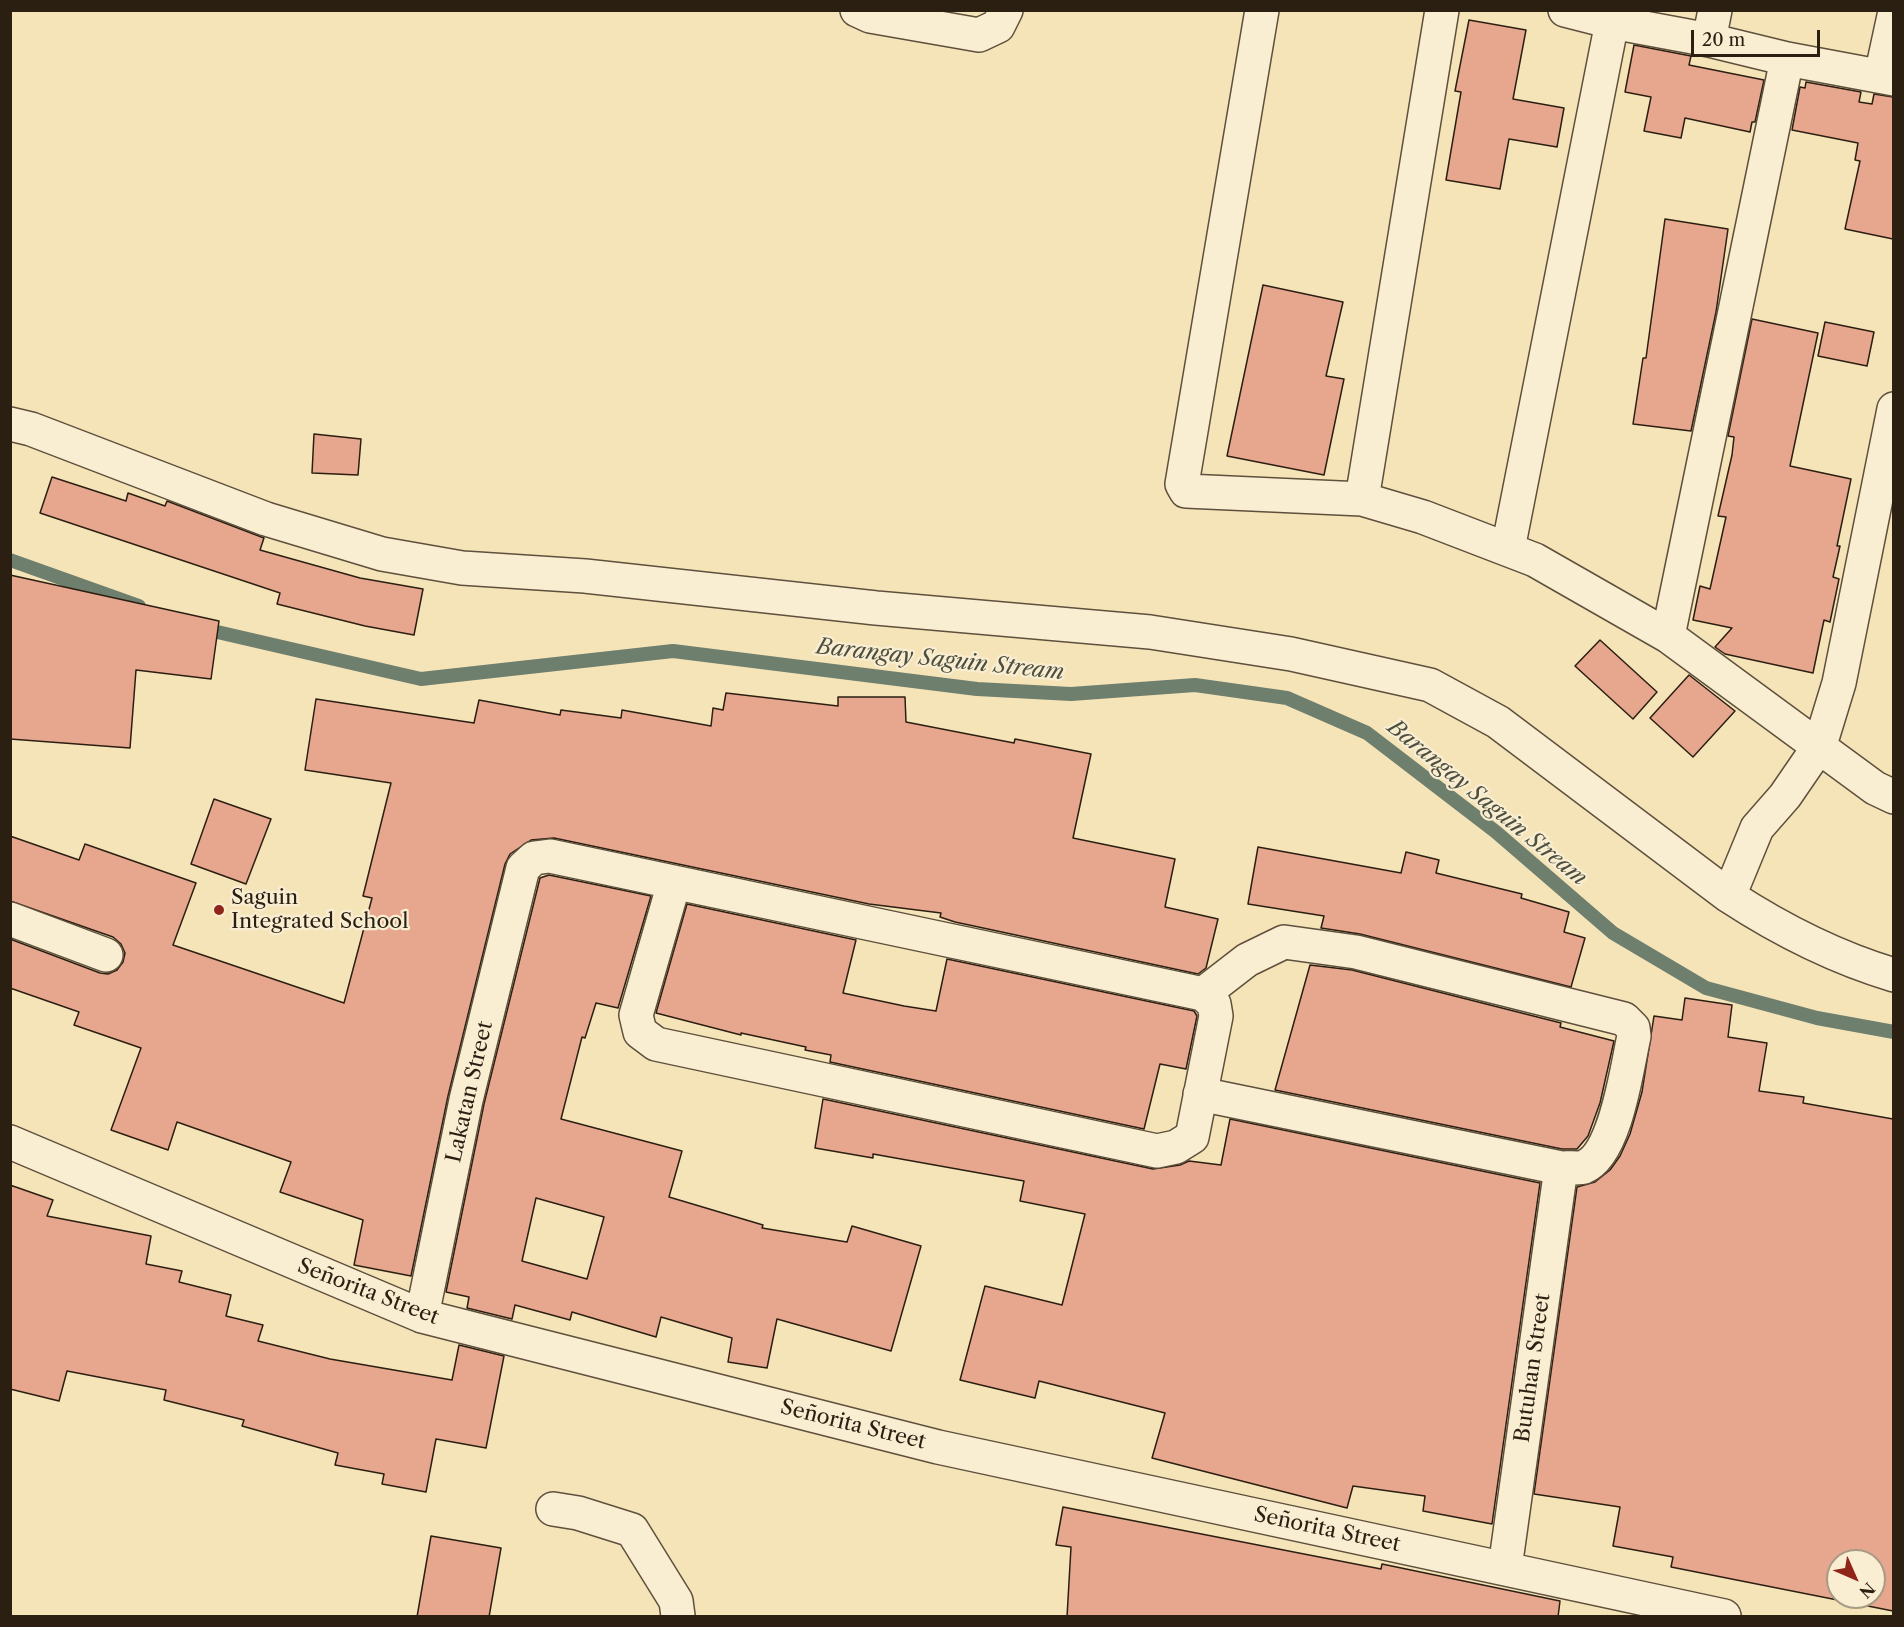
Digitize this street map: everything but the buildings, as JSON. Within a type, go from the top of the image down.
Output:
[{"type":"street","points":[[857,10],[870,16],[979,35],[998,26],[1006,10]]},
{"type":"street","points":[[1262,10],[1182,484],[1185,491],[1191,493],[1321,495],[1362,499],[1423,517],[1535,560],[1668,636],[1875,788],[1893,796]]},
{"type":"street","points":[[1362,499],[1442,10]]},
{"type":"street","points":[[1565,10],[1612,22],[1712,25],[1787,58],[1887,77],[1893,16]]},
{"type":"street","points":[[1508,549],[1612,22]]},
{"type":"street","points":[[1668,636],[1787,58]]},
{"type":"street","points":[[10,424],[31,429],[266,519],[394,556],[462,568],[585,576],[876,608],[1150,632],[1291,654],[1430,685],[1498,723],[1729,896],[1813,946],[1850,962],[1893,975]]},
{"type":"street","points":[[1729,896],[1757,828],[1785,796],[1820,746],[1839,683],[1892,424]]},
{"type":"street","name":"Lakatan Street","points":[[422,1316],[466,1100],[523,868],[534,858],[550,856],[674,883]]},
{"type":"street","points":[[674,883],[1203,994],[1214,1004],[1216,1016],[1192,1137],[1176,1147],[1157,1151],[656,1044],[640,1032],[636,1015],[674,883]]},
{"type":"street","points":[[10,919],[106,955]]},
{"type":"street","points":[[1200,1094],[1561,1168],[1584,1167],[1601,1154],[1612,1130],[1634,1036],[1633,1028],[1624,1019],[1356,952],[1284,942],[1247,960],[1203,994]]},
{"type":"street","name":"Señorita Street","points":[[10,1142],[422,1316],[938,1447],[1724,1617]]},
{"type":"street","name":"Butuhan Street","points":[[1505,1568],[1561,1168]]},
{"type":"street","points":[[554,1509],[578,1513],[632,1530],[676,1600],[678,1617]]},
{"type":"waterway","name":"Barangay Saguin Stream","points":[[10,560],[139,606]]},
{"type":"waterway","name":"Barangay Saguin Stream","points":[[200,628],[421,679],[673,651],[977,689],[1071,694],[1195,685],[1287,698],[1367,733],[1496,832],[1613,933],[1706,988],[1817,1018],[1894,1032]]},
{"type":"place","name":"Saguin Integrated School","points":[[219,910]]}]
